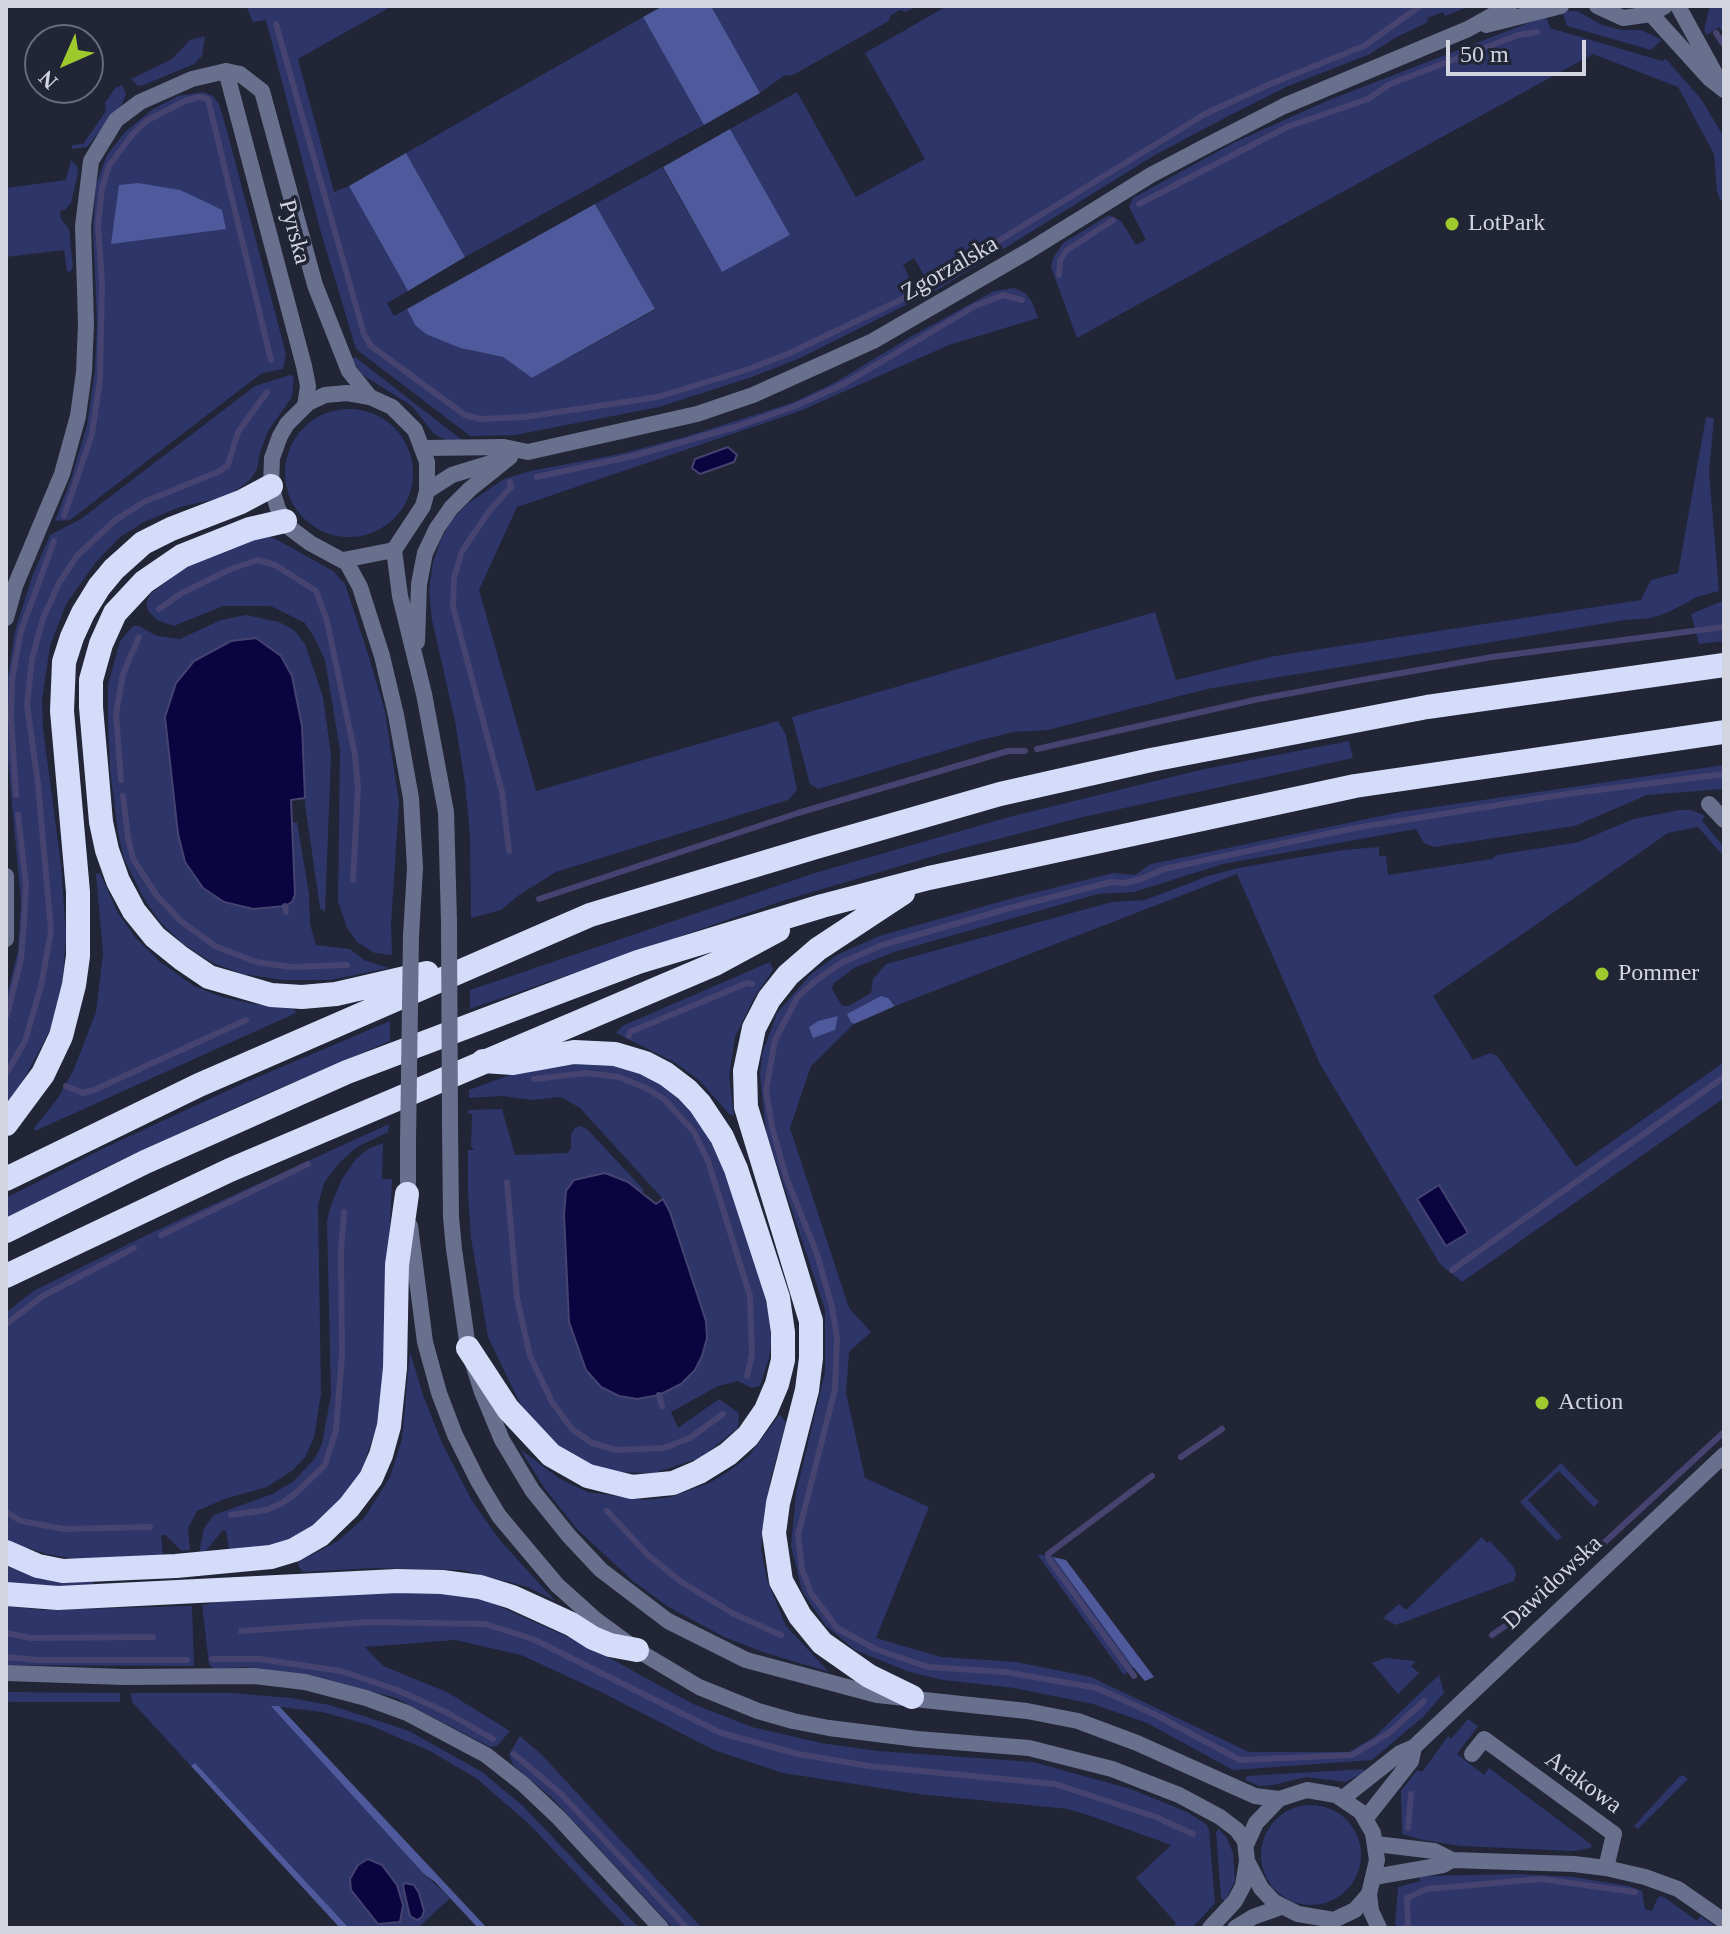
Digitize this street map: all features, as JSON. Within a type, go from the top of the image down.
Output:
[{"type":"highway","points":[[6,1124],[43,1074],[61,1036],[74,985],[78,956],[78,892],[62,711],[64,662],[77,625],[99,587],[143,543],[241,502],[271,486]]},
{"type":"highway","points":[[285,521],[234,535],[182,556],[144,582],[115,613],[101,644],[91,680],[91,707],[101,822],[118,881],[134,911],[155,937],[181,958],[209,977],[271,995],[302,997],[336,994],[488,959]]},
{"type":"highway","points":[[6,1179],[199,1085],[590,915],[1000,794],[1151,760],[1427,707],[1724,665]]},
{"type":"highway","points":[[6,1231],[145,1162],[347,1072],[638,962],[822,906],[929,878],[1355,786],[1724,732]]},
{"type":"highway","points":[[912,1697],[869,1676],[822,1643],[800,1616],[781,1581],[774,1533],[778,1503],[807,1390],[811,1321],[746,1107],[745,1071],[754,1028],[769,999],[788,975],[818,949],[874,910],[929,878]]},
{"type":"highway","points":[[6,1276],[230,1170],[715,964],[822,906]]},
{"type":"highway","points":[[468,1348],[508,1409],[551,1455],[567,1467],[602,1482],[632,1487],[673,1483],[728,1454],[748,1436],[766,1410],[783,1360],[778,1298],[736,1169],[722,1137],[687,1090],[655,1068],[615,1054],[574,1052],[513,1063],[483,1061]]},
{"type":"highway","points":[[6,1552],[38,1566],[63,1571],[212,1565],[271,1557],[294,1550],[320,1535],[349,1507],[371,1478],[385,1441],[395,1368],[397,1265],[407,1194]]},
{"type":"highway","points":[[6,1293],[39,1259]]},
{"type":"highway","points":[[6,1594],[58,1598],[397,1581],[442,1582],[480,1587],[512,1597],[602,1641],[637,1650]]},
{"type":"street","name":"Zgorzalska","points":[[424,448],[504,447],[528,452],[697,414],[753,395],[838,358],[935,307],[1118,194],[1210,144],[1346,78],[1468,29],[1509,6]]},
{"type":"street","name":"Zgorzalska","points":[[1468,29],[1561,6]]},
{"type":"street","points":[[1597,6],[1623,18],[1658,10],[1710,79],[1724,89]]},
{"type":"street","points":[[1678,6],[1724,89]]},
{"type":"street","points":[[6,618],[15,586],[62,474],[78,416],[86,323],[83,226],[91,161],[116,120],[132,107],[158,92],[226,71]]},
{"type":"street","name":"Pyrska","points":[[305,406],[308,386],[304,366],[226,71],[247,78],[266,97],[315,285],[349,371],[370,397]]},
{"type":"street","points":[[1279,1799],[1255,1796],[1137,1743],[1078,1721],[1027,1711],[877,1695],[746,1660],[668,1621],[631,1594],[601,1570],[532,1490],[502,1440],[468,1348],[451,1217],[446,812],[400,596],[394,550],[415,520],[427,491],[429,474],[424,448],[404,416],[370,397],[347,393],[313,399],[287,424],[274,447],[271,486],[285,521],[310,543],[343,560],[360,587],[382,656],[404,754],[415,868],[407,1194],[413,1267],[425,1342],[444,1407],[478,1481],[499,1516],[557,1585],[596,1620],[637,1650],[699,1687],[758,1711],[793,1721],[917,1739],[1029,1748],[1112,1769],[1179,1795],[1237,1830],[1261,1888],[1281,1907],[1338,1924],[1369,1894]]},
{"type":"street","points":[[427,491],[452,475],[528,452]]},
{"type":"street","points":[[416,660],[419,584],[425,553],[451,508],[510,457]]},
{"type":"street","points":[[343,560],[394,550]]},
{"type":"street","points":[[1709,804],[1724,820]]},
{"type":"street","points":[[6,876],[6,939]]},
{"type":"street","name":"Dawidowska","points":[[1343,1798],[1400,1753],[1414,1747],[1724,1455]]},
{"type":"street","points":[[6,1673],[124,1677],[254,1676],[305,1682],[366,1698],[407,1713],[486,1755],[523,1784],[559,1818],[661,1928]]},
{"type":"street","name":"Arakowa","points":[[1472,1754],[1484,1739],[1614,1834],[1606,1868]]},
{"type":"street","name":"Dawidowska","points":[[1366,1818],[1411,1761],[1414,1747]]},
{"type":"street","points":[[1210,1928],[1235,1901],[1243,1886],[1247,1853],[1256,1823],[1279,1799],[1297,1792],[1317,1790],[1343,1798],[1366,1818],[1376,1844],[1374,1877],[1369,1894],[1371,1911],[1379,1928]]},
{"type":"street","points":[[1376,1844],[1434,1851],[1452,1860],[1574,1864],[1633,1873],[1690,1896],[1724,1921]]},
{"type":"street","points":[[1374,1877],[1443,1865],[1452,1860]]},
{"type":"street","points":[[1235,1928],[1253,1917],[1281,1907]]},
{"type":"shaded area","points":[[246,6],[392,6],[298,59],[334,192],[349,186],[408,291],[387,303],[394,316],[407,309],[415,325],[460,348],[503,357],[532,378],[655,310],[595,204],[662,167],[722,272],[790,235],[730,129],[797,92],[856,197],[925,159],[865,53],[947,6],[1470,6],[1445,16],[1443,12],[1427,18],[1428,22],[1370,54],[1286,87],[1155,155],[934,292],[914,258],[903,265],[920,298],[798,359],[659,407],[515,435],[470,436],[356,349],[320,229],[266,20],[253,22]]},
{"type":"shaded area","points":[[663,6],[711,6],[760,93],[704,125],[643,17]]},
{"type":"shaded area","points":[[711,6],[916,6],[906,12],[900,10],[890,16],[889,21],[791,76],[785,75],[760,93]]},
{"type":"shaded area","points":[[1710,6],[1724,6],[1724,34],[1719,27],[1707,35],[1704,30]]},
{"type":"shaded area","points":[[1562,11],[1577,11],[1602,25],[1622,30],[1641,30],[1662,40],[1651,50],[1567,26]]},
{"type":"shaded area","points":[[1546,16],[1550,28],[1662,61],[1666,59],[1701,99],[1724,137],[1724,198],[1720,200],[1717,191],[1714,154],[1678,87],[1593,54],[1077,338],[1051,267],[1063,243],[1109,215],[1121,221],[1136,245],[1146,240],[1129,207],[1133,198],[1235,142],[1329,100]]},
{"type":"shaded area","points":[[643,17],[704,125],[465,257],[406,153]]},
{"type":"shaded area","points":[[205,36],[202,56],[194,64],[144,85],[138,86],[131,79],[172,59],[190,40]]},
{"type":"shaded area","points":[[122,85],[126,94],[122,104],[87,147],[72,149],[72,145],[83,144],[106,111],[105,103],[115,88]]},
{"type":"shaded area","points":[[203,92],[213,96],[219,104],[226,127],[286,354],[283,369],[262,373],[70,520],[55,521],[87,425],[95,370],[97,322],[93,227],[96,184],[107,155],[125,132],[153,109],[178,96]]},
{"type":"shaded area","points":[[730,129],[790,235],[722,272],[663,167]]},
{"type":"shaded area","points":[[406,153],[465,257],[408,291],[349,186]]},
{"type":"shaded area","points":[[71,160],[77,166],[78,174],[71,203],[60,211],[61,219],[69,229],[71,271],[67,272],[64,250],[6,257],[6,188],[66,180]]},
{"type":"shaded area","points":[[138,183],[180,190],[222,210],[226,229],[111,244],[119,185]]},
{"type":"shaded area","points":[[595,204],[655,309],[532,378],[503,357],[460,348],[426,334],[415,325],[407,309]]},
{"type":"shaded area","points":[[1014,288],[1025,293],[1038,318],[949,345],[800,411],[517,507],[479,590],[536,791],[778,721],[786,735],[797,790],[788,800],[556,872],[501,910],[471,918],[470,835],[465,783],[455,721],[432,620],[429,590],[433,562],[452,520],[467,504],[504,479],[685,437],[792,403],[834,383],[994,291]]},
{"type":"shaded area","points":[[355,357],[462,440],[454,444],[434,434],[412,406],[361,374],[352,359]]},
{"type":"shaded area","points":[[294,376],[292,397],[268,431],[257,469],[250,480],[229,496],[180,507],[144,522],[120,537],[96,562],[66,604],[50,646],[42,700],[61,865],[66,935],[63,975],[59,1002],[49,1032],[22,1083],[6,1105],[6,1000],[18,951],[21,902],[6,738],[6,689],[15,631],[32,577],[50,535],[81,519],[255,386]]},
{"type":"shaded area","points":[[349,409],[374,413],[395,427],[409,448],[413,473],[409,498],[395,519],[374,533],[349,537],[324,533],[303,519],[289,498],[285,473],[289,448],[303,427],[324,413]]},
{"type":"shaded area","points":[[1706,417],[1714,418],[1709,472],[1719,591],[1697,597],[1667,613],[1207,689],[1048,730],[1013,732],[977,741],[818,789],[810,784],[792,717],[1155,612],[1176,680],[1275,656],[1641,600],[1651,580],[1678,573]]},
{"type":"shaded area","points":[[728,447],[737,455],[734,462],[700,474],[692,468],[695,459]]},
{"type":"shaded area","points":[[263,536],[274,538],[333,571],[345,584],[368,654],[385,711],[399,802],[391,924],[392,955],[375,953],[357,942],[347,928],[338,901],[340,750],[325,660],[305,623],[271,606],[223,606],[174,626],[157,620],[146,605],[150,594],[185,568]]},
{"type":"shaded area","points":[[1722,601],[1724,641],[1699,644],[1691,614]]},
{"type":"shaded area","points":[[246,615],[279,622],[294,630],[305,644],[323,697],[331,755],[325,912],[320,908],[305,804],[302,726],[292,676],[231,641],[194,661],[295,895],[292,823],[297,822],[309,894],[310,924],[316,945],[350,949],[364,960],[389,968],[331,980],[283,980],[243,974],[213,963],[183,944],[160,922],[124,859],[110,769],[108,720],[108,685],[120,641],[133,626],[157,636],[180,639],[221,620]]},
{"type":"shaded area","points":[[256,638],[281,656],[292,676],[302,726],[305,798],[291,800],[295,895],[292,902],[285,906],[253,909],[224,902],[203,888],[185,862],[178,834],[165,717],[176,683],[194,661],[231,641]]},
{"type":"shaded area","points":[[1349,741],[1353,758],[1083,817],[944,853],[782,901],[470,1009],[470,990],[815,873],[1009,817],[1200,770]]},
{"type":"shaded area","points":[[1724,765],[1724,789],[1647,795],[1575,826],[1434,847],[1424,843],[1416,829],[1223,864],[1134,892],[1098,894],[894,952],[854,968],[833,984],[832,989],[842,1006],[849,1006],[871,993],[873,979],[886,964],[1112,902],[1145,900],[1238,868],[1342,850],[1379,847],[1379,856],[1386,856],[1388,875],[1579,842],[1633,819],[1680,810],[1691,810],[1705,816],[1702,821],[1724,847],[1724,857],[1698,827],[1668,833],[1433,996],[1473,1060],[1490,1053],[1497,1056],[1576,1167],[1724,1062],[1724,1098],[1462,1282],[1440,1264],[1320,1064],[1237,874],[895,1006],[893,1002],[848,1014],[854,1024],[811,1066],[790,1128],[849,1308],[871,1332],[849,1352],[846,1393],[865,1478],[929,1507],[876,1638],[941,1657],[1016,1662],[1091,1677],[1249,1752],[1349,1752],[1374,1737],[1439,1675],[1444,1693],[1424,1716],[1372,1760],[1233,1770],[1147,1723],[1093,1704],[909,1672],[855,1650],[826,1626],[802,1591],[791,1546],[796,1493],[825,1372],[825,1310],[766,1132],[760,1075],[762,1054],[777,1013],[811,974],[837,955],[879,936],[1113,873],[1135,875],[1151,864],[1400,812]]},
{"type":"shaded area","points":[[100,873],[118,913],[135,937],[159,961],[194,986],[222,997],[294,1009],[296,1013],[35,1131],[34,1128],[58,1098],[73,1071],[96,1012],[103,953],[96,874]]},
{"type":"shaded area","points":[[770,962],[773,970],[755,996],[735,1037],[729,1076],[734,1116],[700,1081],[674,1062],[616,1033],[622,1026]]},
{"type":"shaded area","points":[[881,996],[888,998],[895,1006],[854,1024],[851,1022],[847,1014]]},
{"type":"shaded area","points":[[838,1016],[835,1030],[813,1038],[809,1027],[818,1021]]},
{"type":"shaded area","points":[[390,1021],[390,1041],[110,1165],[6,1218],[6,1198],[244,1083]]},
{"type":"shaded area","points":[[591,1062],[614,1064],[643,1073],[666,1086],[705,1130],[722,1164],[760,1275],[769,1315],[769,1358],[760,1386],[752,1388],[738,1381],[718,1386],[671,1412],[678,1428],[719,1399],[739,1413],[738,1428],[700,1458],[654,1473],[610,1472],[580,1461],[559,1449],[523,1410],[488,1337],[471,1238],[468,1150],[474,1150],[471,1146],[472,1114],[468,1110],[502,1109],[515,1155],[567,1153],[571,1149],[571,1134],[575,1128],[581,1126],[588,1130],[644,1190],[642,1192],[628,1182],[569,1322],[586,1370],[601,1387],[619,1396],[681,1384],[695,1370],[707,1338],[706,1320],[663,1199],[580,1108],[561,1097],[531,1100],[503,1096],[469,1098],[469,1090],[518,1072]]},
{"type":"shaded area","points":[[389,1124],[388,1132],[357,1147],[338,1164],[324,1183],[318,1205],[321,1394],[314,1438],[305,1457],[293,1470],[267,1487],[224,1499],[197,1511],[188,1528],[190,1550],[182,1551],[165,1535],[161,1535],[163,1556],[92,1562],[47,1554],[14,1544],[6,1538],[6,1313],[33,1291],[155,1231]]},
{"type":"shaded area","points":[[383,1143],[382,1179],[392,1179],[385,1348],[378,1423],[361,1472],[344,1498],[323,1520],[298,1535],[268,1547],[229,1550],[226,1531],[223,1530],[205,1552],[199,1553],[204,1528],[214,1515],[272,1494],[294,1481],[315,1458],[322,1444],[331,1395],[327,1221],[342,1179],[356,1159],[368,1149]]},
{"type":"shaded area","points":[[605,1173],[628,1182],[656,1204],[663,1199],[706,1321],[707,1338],[695,1370],[681,1384],[659,1395],[637,1399],[619,1396],[601,1387],[586,1370],[569,1322],[564,1215],[566,1191],[574,1180]]},
{"type":"shaded area","points":[[1439,1185],[1468,1233],[1446,1246],[1417,1199]]},
{"type":"shaded area","points":[[410,1352],[442,1443],[471,1499],[498,1538],[555,1601],[528,1587],[462,1570],[372,1568],[303,1572],[299,1567],[298,1562],[338,1541],[364,1518],[390,1477],[402,1439]]},
{"type":"shaded area","points":[[780,1414],[786,1423],[771,1477],[761,1549],[767,1580],[786,1626],[829,1672],[724,1637],[667,1606],[633,1581],[578,1530],[545,1489],[520,1449],[560,1479],[588,1492],[644,1500],[671,1497],[709,1483],[749,1456]]},
{"type":"shaded area","points":[[1561,1463],[1599,1502],[1594,1507],[1559,1471],[1528,1500],[1562,1537],[1557,1541],[1520,1502]]},
{"type":"shaded area","points":[[1482,1537],[1487,1543],[1490,1541],[1513,1566],[1516,1573],[1514,1581],[1396,1625],[1383,1618],[1399,1604],[1406,1610]]},
{"type":"shaded area","points":[[1037,1554],[1053,1557],[1133,1667],[1124,1675]]},
{"type":"shaded area","points":[[1053,1557],[1066,1560],[1154,1677],[1145,1681],[1133,1667]]},
{"type":"shaded area","points":[[6,1566],[42,1579],[93,1582],[93,1587],[6,1583]]},
{"type":"shaded area","points":[[404,1592],[450,1593],[485,1600],[586,1645],[693,1704],[752,1727],[821,1743],[878,1751],[1033,1762],[1131,1789],[1187,1812],[1206,1824],[1215,1903],[1192,1928],[1173,1928],[1176,1923],[1136,1878],[1171,1845],[1088,1815],[1068,1809],[919,1794],[783,1773],[714,1750],[521,1655],[455,1640],[365,1647],[383,1666],[447,1692],[510,1731],[497,1746],[490,1747],[396,1698],[314,1676],[245,1667],[215,1669],[209,1665],[202,1605],[230,1600]]},
{"type":"shaded area","points":[[6,1606],[44,1610],[192,1606],[194,1666],[6,1665]]},
{"type":"shaded area","points":[[1386,1658],[1416,1661],[1411,1666],[1419,1673],[1398,1694],[1372,1663]]},
{"type":"shaded area","points":[[6,1692],[120,1693],[120,1702],[12,1702],[6,1701]]},
{"type":"shaded area","points":[[131,1693],[230,1693],[291,1698],[330,1705],[409,1731],[482,1772],[523,1806],[639,1928],[627,1928],[529,1824],[476,1778],[430,1751],[369,1725],[322,1712],[272,1706],[424,1874],[450,1898],[418,1928],[349,1928],[196,1764],[191,1766],[132,1702]]},
{"type":"shaded area","points":[[271,1706],[279,1706],[487,1928],[478,1928],[424,1874]]},
{"type":"shaded area","points":[[1468,1719],[1478,1726],[1457,1754],[1484,1775],[1489,1768],[1592,1845],[1590,1848],[1573,1851],[1461,1846],[1402,1834],[1401,1791],[1417,1770],[1422,1772],[1448,1736],[1451,1739]]},
{"type":"shaded area","points":[[520,1736],[542,1755],[702,1928],[673,1928],[551,1797],[513,1765],[509,1754]]},
{"type":"shaded area","points":[[195,1763],[349,1928],[340,1928],[191,1766]]},
{"type":"shaded area","points":[[1363,1769],[1365,1772],[1346,1782],[1306,1777],[1260,1786],[1245,1780],[1247,1776]]},
{"type":"shaded area","points":[[1683,1775],[1688,1779],[1638,1829],[1634,1826],[1679,1777]]},
{"type":"shaded area","points":[[1311,1805],[1330,1809],[1346,1820],[1357,1836],[1361,1855],[1357,1874],[1346,1890],[1330,1901],[1311,1905],[1292,1901],[1276,1890],[1265,1874],[1261,1855],[1265,1836],[1276,1820],[1292,1809]]},
{"type":"shaded area","points":[[1219,1829],[1233,1853],[1235,1881],[1225,1901],[1221,1898],[1216,1832]]},
{"type":"shaded area","points":[[368,1859],[382,1865],[397,1885],[403,1905],[400,1922],[378,1924],[351,1890],[350,1879],[358,1865]]},
{"type":"shaded area","points":[[1515,1874],[1574,1877],[1629,1886],[1642,1891],[1645,1909],[1652,1911],[1657,1899],[1664,1897],[1697,1921],[1700,1916],[1718,1928],[1398,1928],[1395,1924],[1398,1887],[1420,1881],[1420,1876]]},
{"type":"shaded area","points":[[405,1883],[414,1885],[419,1893],[424,1911],[417,1920],[410,1916],[403,1886]]},
{"type":"waterway","points":[[938,278],[1205,114],[1364,46],[1420,6]]},
{"type":"waterway","points":[[276,24],[364,334],[371,346],[465,415],[480,419],[525,417],[658,397],[790,353],[915,293]]},
{"type":"waterway","points":[[1139,204],[1287,127],[1368,99],[1390,84],[1518,35],[1537,32]]},
{"type":"waterway","points":[[1716,33],[1724,45]]},
{"type":"waterway","points":[[64,516],[92,434],[100,380],[102,282],[98,225],[102,188],[109,166],[131,136],[146,121],[185,101],[199,97],[208,99],[271,360]]},
{"type":"waterway","points":[[1059,275],[1060,261],[1066,251],[1113,220]]},
{"type":"waterway","points":[[537,477],[633,456],[793,407],[844,384],[975,306],[1003,295],[1022,300]]},
{"type":"waterway","points":[[6,1074],[25,1041],[41,986],[51,931],[38,783],[27,705],[32,659],[43,618],[59,583],[77,556],[114,521],[144,502],[228,465],[238,432],[267,392]]},
{"type":"waterway","points":[[509,851],[502,792],[453,607],[454,578],[462,551],[490,510],[511,487],[510,482]]},
{"type":"waterway","points":[[16,795],[12,680],[21,631],[54,541]]},
{"type":"waterway","points":[[159,609],[182,593],[231,569],[258,560],[275,565],[316,591],[327,621],[355,755],[358,788],[353,880]]},
{"type":"waterway","points":[[1037,749],[1259,699],[1362,680],[1492,657],[1724,627]]},
{"type":"waterway","points":[[121,780],[116,714],[123,674],[139,637]]},
{"type":"waterway","points":[[539,899],[798,813],[1008,751],[1025,751]]},
{"type":"waterway","points":[[1424,1701],[1389,1733],[1352,1755],[1240,1760],[1156,1715],[1097,1688],[1005,1672],[928,1667],[875,1649],[837,1628],[811,1593],[802,1569],[798,1535],[835,1389],[837,1338],[817,1254],[786,1177],[772,1127],[766,1090],[775,1040],[797,998],[841,963],[882,945],[1010,908],[1111,882],[1141,879],[1164,869],[1355,828],[1567,794],[1724,774]]},
{"type":"waterway","points":[[123,796],[133,859],[157,896],[182,922],[215,946],[256,962],[291,967],[347,965]]},
{"type":"waterway","points":[[7,1015],[21,959],[24,924],[26,885],[18,815]]},
{"type":"waterway","points":[[285,906],[286,912]]},
{"type":"waterway","points":[[629,1036],[630,1032],[747,983],[752,984]]},
{"type":"waterway","points":[[66,1086],[83,1093],[94,1090],[246,1020]]},
{"type":"waterway","points":[[534,1079],[586,1073],[619,1077],[665,1100],[694,1132],[708,1161],[750,1296],[752,1355],[747,1376]]},
{"type":"waterway","points":[[1452,1270],[1724,1077]]},
{"type":"waterway","points":[[161,1235],[308,1164]]},
{"type":"waterway","points":[[507,1182],[517,1298],[530,1356],[552,1402],[572,1429],[592,1443],[617,1450],[664,1448],[690,1438],[723,1414]]},
{"type":"waterway","points":[[231,1515],[266,1510],[282,1503],[325,1465],[336,1430],[342,1355],[341,1251],[344,1212]]},
{"type":"waterway","points":[[6,1324],[43,1296],[134,1248]]},
{"type":"waterway","points":[[659,1395],[662,1406]]},
{"type":"waterway","points":[[1181,1457],[1222,1429]]},
{"type":"waterway","points":[[1492,1635],[1540,1602],[1724,1432]]},
{"type":"waterway","points":[[1134,1676],[1048,1554],[1152,1476]]},
{"type":"waterway","points":[[607,1511],[648,1555],[680,1581],[734,1614],[781,1635]]},
{"type":"waterway","points":[[6,1512],[21,1521],[64,1529],[150,1527]]},
{"type":"waterway","points":[[241,1631],[370,1622],[485,1624],[533,1639],[721,1733],[798,1754],[869,1766],[1055,1784],[1156,1817],[1193,1834]]},
{"type":"waterway","points":[[6,1633],[31,1638],[153,1637]]},
{"type":"waterway","points":[[6,1657],[37,1660],[187,1660]]},
{"type":"waterway","points":[[212,1659],[259,1659],[341,1671],[397,1690],[446,1712],[493,1739]]},
{"type":"waterway","points":[[514,1754],[561,1794],[687,1928]]},
{"type":"waterway","points":[[1408,1828],[1411,1794]]},
{"type":"waterway","points":[[1404,1928],[1408,1925],[1407,1898],[1427,1889],[1541,1879],[1635,1892]]},
{"type":"place","name":"LotPark","points":[[1452,224]]},
{"type":"place","name":"Pommer","points":[[1602,974]]},
{"type":"place","name":"Action","points":[[1542,1403]]}]
